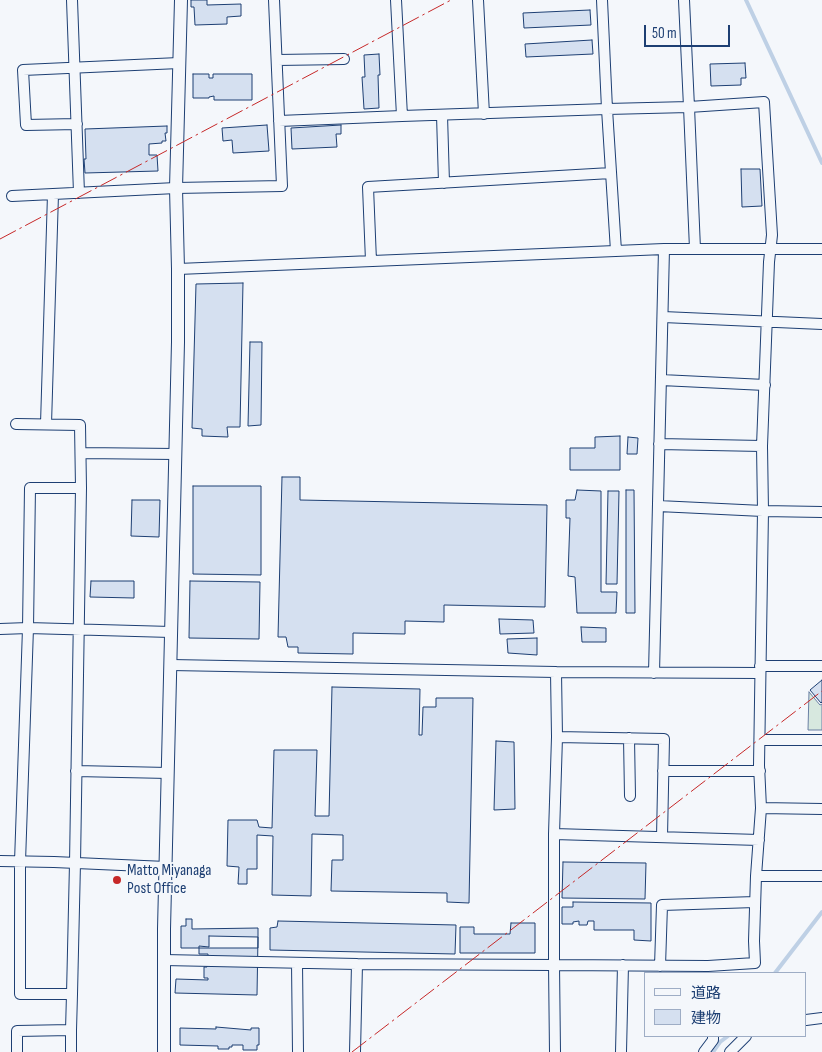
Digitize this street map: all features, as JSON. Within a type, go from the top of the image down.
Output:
[{"type":"street","points":[[72,0],[79,193]]},
{"type":"street","points":[[165,1052],[164,960],[178,342],[176,188],[181,0]]},
{"type":"street","points":[[12,196],[176,188],[282,186],[274,0]]},
{"type":"street","points":[[396,0],[402,116]]},
{"type":"street","points":[[478,0],[484,114]]},
{"type":"street","points":[[602,0],[616,251]]},
{"type":"street","points":[[684,0],[695,249]]},
{"type":"street","points":[[277,60],[344,59]]},
{"type":"street","points":[[77,124],[26,125],[24,70],[179,63]]},
{"type":"street","points":[[164,960],[357,964],[623,965],[713,969],[755,964],[756,876],[761,808],[762,446],[772,235],[764,102],[689,107],[279,121]]},
{"type":"street","points":[[442,115],[444,183]]},
{"type":"street","points":[[371,261],[368,188],[611,174]]},
{"type":"street","points":[[46,424],[53,194]]},
{"type":"street","points":[[178,269],[664,249],[822,249]]},
{"type":"street","points":[[654,673],[664,249]]},
{"type":"street","points":[[662,317],[822,324]]},
{"type":"street","points":[[661,380],[765,385]]},
{"type":"street","points":[[16,424],[80,425],[81,488],[72,1052]]},
{"type":"street","points":[[660,444],[762,446]]},
{"type":"street","points":[[81,453],[176,454]]},
{"type":"street","points":[[72,994],[20,994],[20,862],[28,628],[30,488],[81,488]]},
{"type":"street","points":[[658,506],[822,512]]},
{"type":"street","points":[[0,629],[171,632]]},
{"type":"street","points":[[171,665],[654,673],[822,666]]},
{"type":"street","points":[[555,1052],[554,834],[557,737],[556,672]]},
{"type":"street","points":[[557,737],[664,739],[662,837]]},
{"type":"street","points":[[629,738],[630,796]]},
{"type":"street","points":[[760,740],[822,740]]},
{"type":"street","points":[[76,770],[168,772]]},
{"type":"street","points":[[663,771],[760,771]]},
{"type":"street","points":[[761,808],[822,809]]},
{"type":"street","points":[[554,834],[759,840]]},
{"type":"street","points":[[0,861],[166,867]]},
{"type":"street","points":[[756,876],[822,876]]},
{"type":"street","points":[[660,966],[662,905],[755,902]]},
{"type":"street","points":[[297,963],[298,1052]]},
{"type":"street","points":[[355,1052],[357,964]]},
{"type":"street","points":[[621,1052],[623,965]]},
{"type":"street","points":[[807,1020],[822,1018]]},
{"type":"street","points":[[17,1052],[17,1031],[72,1030]]},
{"type":"street","points":[[704,1052],[713,1040],[713,1037]]},
{"type":"street","points":[[730,1052],[745,1037]]},
{"type":"shaded area","points":[[809,692],[820,705],[822,704],[822,730],[808,730]]},
{"type":"building","points":[[191,0],[207,0],[207,5],[241,4],[241,16],[227,17],[227,24],[195,25],[194,7],[191,7]]},
{"type":"building","points":[[590,10],[591,25],[524,28],[523,13]]},
{"type":"building","points":[[592,40],[593,54],[526,57],[525,44]]},
{"type":"building","points":[[379,54],[379,108],[364,109],[362,77],[365,77],[364,55]]},
{"type":"building","points":[[745,63],[746,78],[741,78],[741,85],[711,86],[710,64]]},
{"type":"building","points":[[193,74],[209,74],[209,78],[213,78],[213,74],[252,74],[252,100],[214,100],[214,96],[209,98],[193,98]]},
{"type":"building","points":[[267,125],[269,151],[233,153],[232,140],[223,141],[222,128]]},
{"type":"building","points":[[341,125],[341,134],[336,134],[337,147],[292,149],[291,128]]},
{"type":"building","points":[[167,126],[167,133],[165,133],[166,141],[149,144],[149,155],[157,155],[158,171],[85,173],[85,129]]},
{"type":"building","points":[[741,169],[760,169],[762,206],[742,207]]},
{"type":"building","points":[[243,283],[240,427],[227,427],[228,437],[202,436],[202,429],[192,428],[196,284]]},
{"type":"building","points":[[250,342],[262,342],[261,425],[248,426]]},
{"type":"building","points":[[620,436],[620,470],[570,470],[570,448],[595,448],[595,437]]},
{"type":"building","points":[[628,437],[638,438],[637,454],[627,454]]},
{"type":"building","points":[[282,477],[300,477],[300,500],[547,505],[545,607],[444,605],[444,622],[405,621],[405,634],[353,633],[353,654],[298,653],[298,647],[288,647],[286,637],[278,637]]},
{"type":"building","points":[[193,486],[261,486],[261,575],[193,574]]},
{"type":"building","points":[[577,490],[601,491],[601,592],[617,592],[616,613],[577,613],[575,577],[568,576],[570,518],[566,518],[566,500],[575,500]]},
{"type":"building","points":[[626,490],[634,490],[635,613],[626,613]]},
{"type":"building","points":[[608,491],[619,491],[617,584],[606,584]]},
{"type":"building","points":[[132,500],[160,500],[159,537],[131,536]]},
{"type":"building","points":[[91,581],[134,581],[134,598],[90,597]]},
{"type":"building","points":[[190,581],[260,582],[259,639],[189,638]]},
{"type":"building","points":[[499,619],[533,620],[534,633],[500,634]]},
{"type":"building","points":[[581,627],[606,628],[606,642],[582,642]]},
{"type":"building","points":[[537,638],[537,655],[508,653],[507,639]]},
{"type":"building","points":[[822,680],[822,702],[821,703],[810,690]]},
{"type":"building","points":[[332,687],[420,689],[419,735],[422,735],[423,707],[436,707],[436,698],[473,698],[469,903],[447,902],[447,893],[331,891],[332,860],[343,860],[343,835],[312,834],[311,896],[272,895],[273,836],[257,835],[257,869],[247,869],[247,884],[238,884],[239,867],[227,866],[228,820],[257,820],[259,827],[272,828],[274,750],[317,750],[315,816],[329,816]]},
{"type":"building","points":[[496,741],[514,742],[515,809],[494,810]]},
{"type":"building","points":[[563,862],[646,863],[645,899],[562,898]]},
{"type":"building","points":[[573,902],[651,903],[651,941],[634,940],[634,930],[594,930],[594,921],[588,921],[587,925],[579,925],[579,921],[573,922],[573,924],[562,924],[562,907],[573,907]]},
{"type":"building","points":[[186,919],[192,919],[192,929],[258,928],[258,948],[181,948],[181,926],[186,926]]},
{"type":"building","points":[[278,921],[456,925],[455,954],[270,950],[270,928],[277,927]]},
{"type":"building","points":[[511,923],[535,923],[535,953],[460,953],[460,927],[474,927],[474,934],[510,934]]},
{"type":"building","points":[[209,936],[258,937],[257,995],[175,993],[176,979],[208,980],[208,978],[204,978],[204,967],[207,967],[208,954],[199,954],[199,946],[209,947]]},
{"type":"building","points":[[216,1027],[251,1030],[251,1028],[259,1028],[259,1045],[257,1045],[257,1050],[243,1050],[243,1045],[232,1045],[229,1049],[218,1049],[218,1046],[180,1045],[180,1028],[216,1029]]},
{"type":"waterway","points":[[746,0],[822,163]]},
{"type":"waterway","points":[[776,972],[822,912]]},
{"type":"waterway","points":[[713,1052],[720,1042],[727,1037]]},
{"type":"power","points":[[0,239],[451,0]]},
{"type":"power","points":[[352,1052],[822,691]]},
{"type":"place","name":"Matto Miyanaga Post Office","points":[[117,880]]}]
